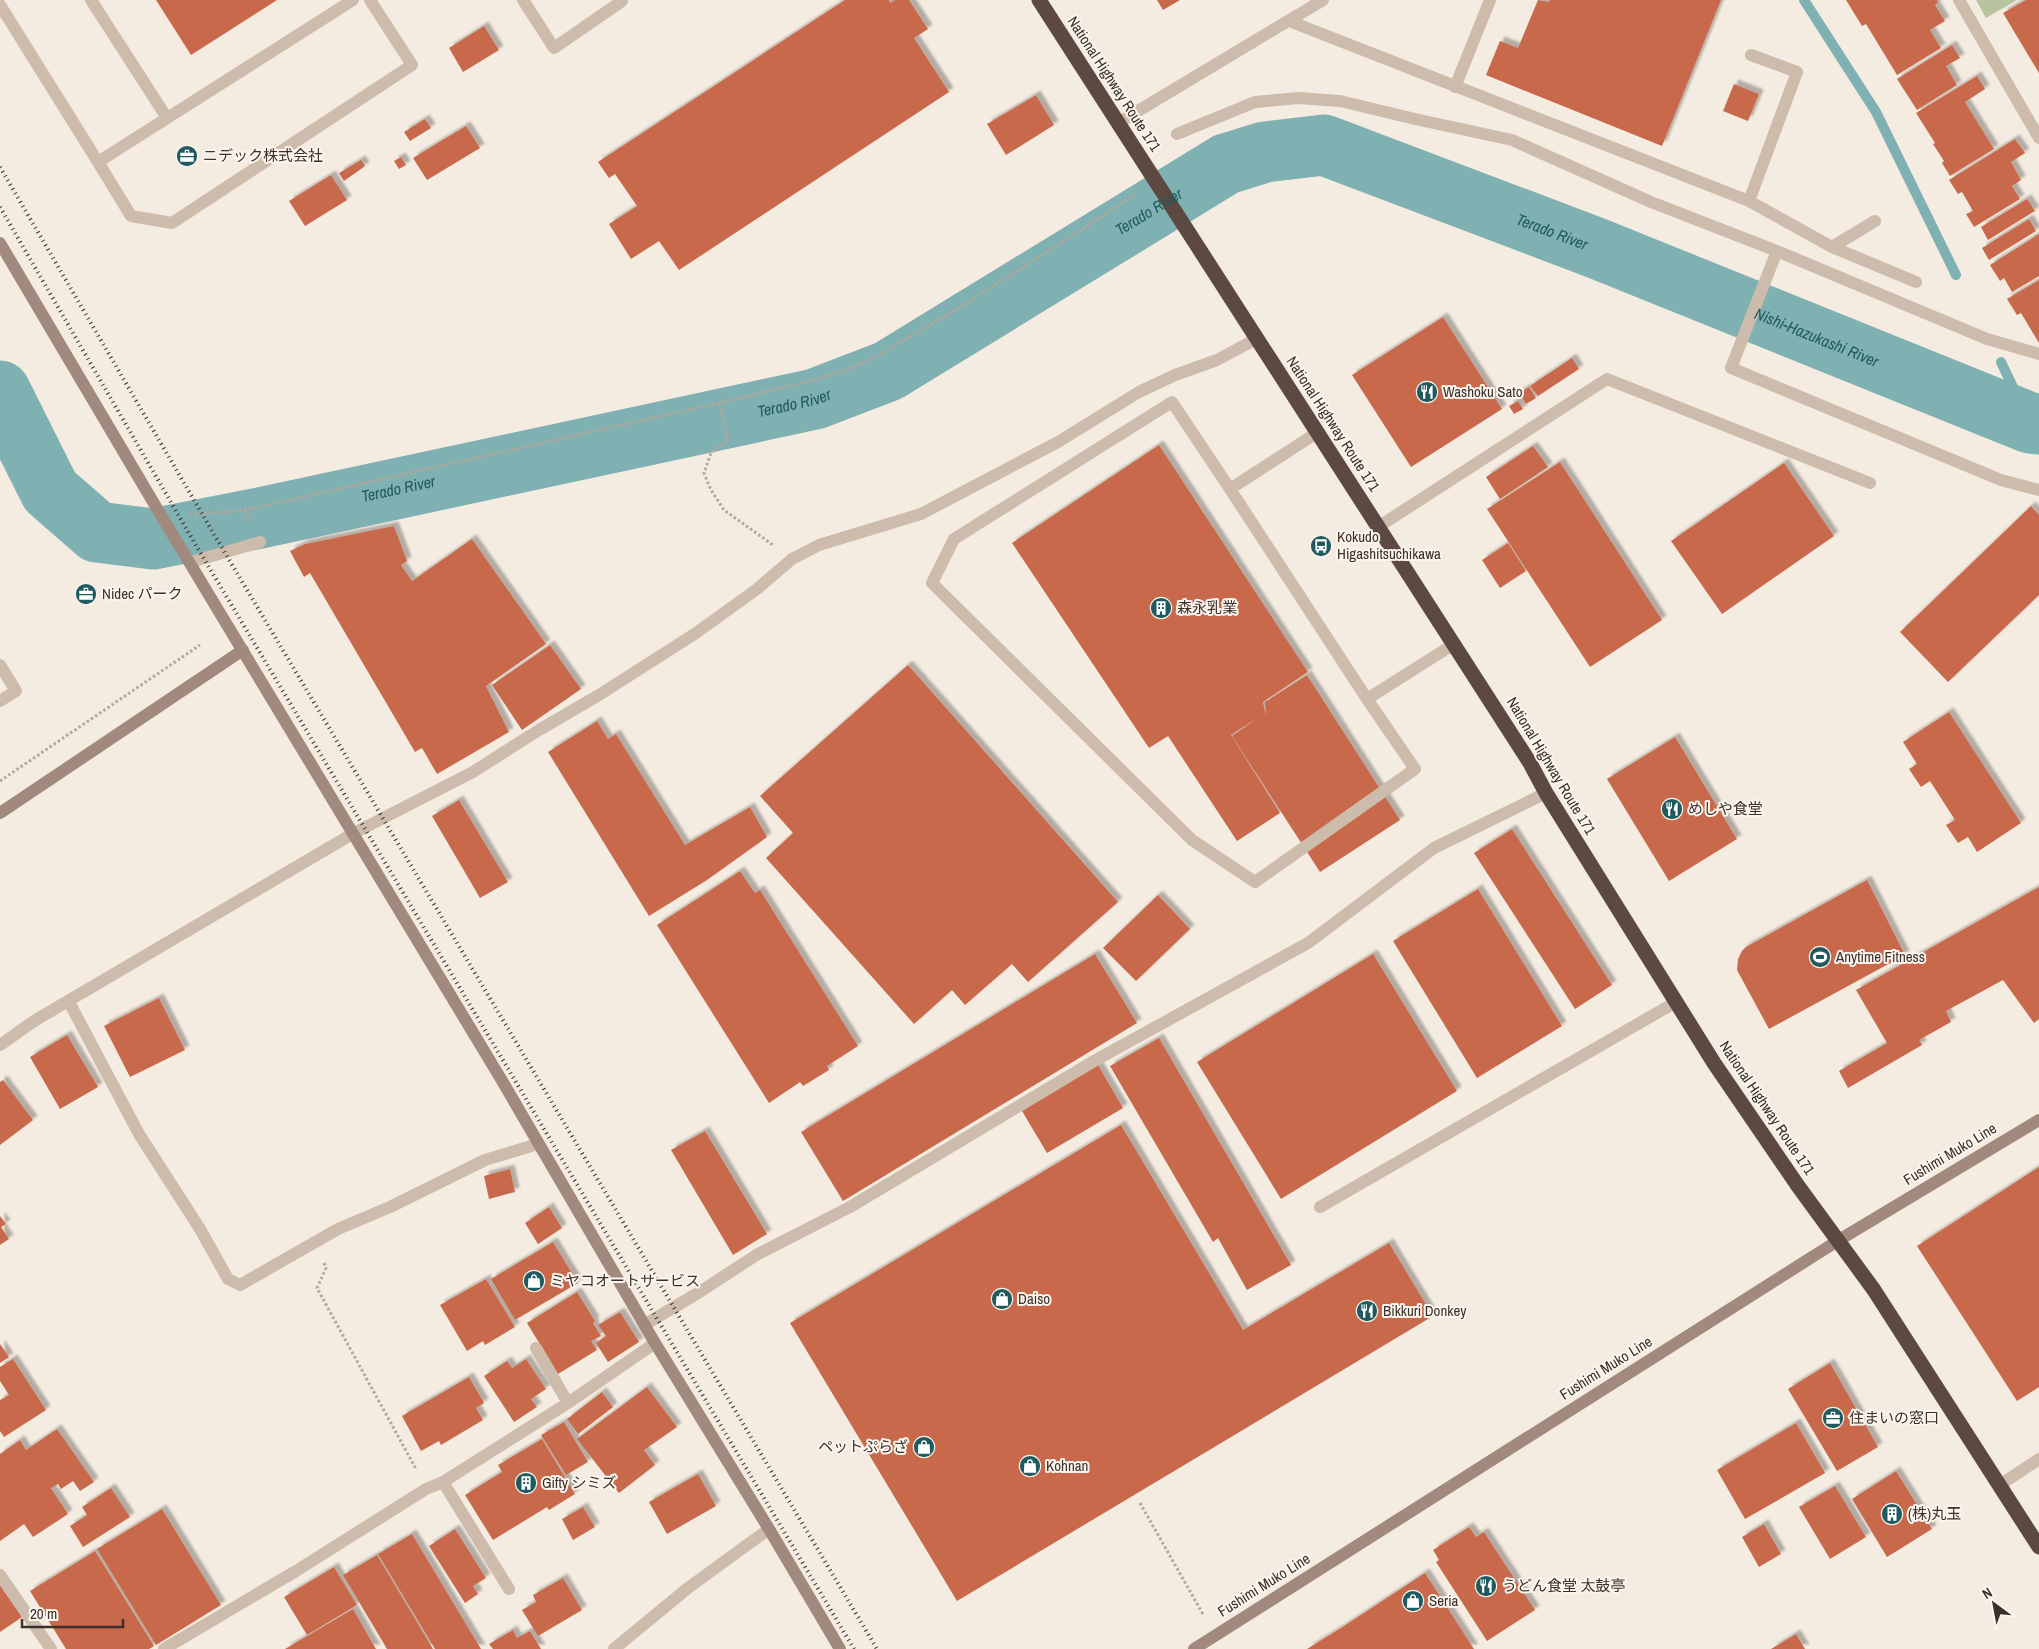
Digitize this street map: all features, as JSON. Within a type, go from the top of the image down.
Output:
[{"type":"highway","name":"National Highway Route 171","points":[[1038,0],[1530,762],[1546,793],[1714,1063],[1798,1186],[1874,1290],[2039,1547]]},
{"type":"street","points":[[92,0],[167,118]]},
{"type":"street","points":[[98,162],[354,0]]},
{"type":"street","points":[[0,5],[131,216],[172,222],[412,65],[370,0]]},
{"type":"street","points":[[523,0],[554,48],[621,0]]},
{"type":"street","points":[[1118,124],[1323,0]]},
{"type":"street","points":[[1455,87],[1490,0]]},
{"type":"street","points":[[1958,0],[2039,138]]},
{"type":"street","points":[[1289,21],[1749,201],[1832,247],[1916,282]]},
{"type":"street","points":[[1749,201],[1797,72],[1751,55]]},
{"type":"street","points":[[1177,134],[1255,102],[1298,98],[1340,101],[1415,120],[1512,140],[1651,202],[1777,251],[1987,339],[2039,354]]},
{"type":"street","points":[[1832,247],[1875,221]]},
{"type":"street","points":[[0,243],[162,517],[354,833],[644,1325],[770,1529],[840,1649]]},
{"type":"street","points":[[1777,251],[1731,368],[2001,480],[2039,490]]},
{"type":"street","points":[[0,1046],[34,1021],[354,833],[474,772],[539,730],[599,695],[704,627],[757,589],[792,559],[819,545],[921,514],[1058,442],[1139,392],[1175,375],[1217,360],[1258,338]]},
{"type":"street","points":[[1378,527],[1607,379],[1870,483]]},
{"type":"street","points":[[1172,402],[1367,699],[1415,769],[1255,882],[1192,840],[932,583],[954,539],[1172,402]]},
{"type":"street","points":[[1230,489],[1318,432]]},
{"type":"street","points":[[191,562],[260,542]]},
{"type":"street","points":[[1367,699],[1454,644]]},
{"type":"street","points":[[0,813],[243,650]]},
{"type":"street","points":[[0,665],[16,691],[0,702]]},
{"type":"street","points":[[644,1325],[758,1254],[850,1206],[1094,1061],[1308,943],[1434,848],[1546,793]]},
{"type":"street","points":[[69,1002],[139,1134],[200,1229],[228,1279],[240,1284],[338,1229],[390,1207],[485,1160],[538,1144]]},
{"type":"street","points":[[1320,1207],[1676,1002]]},
{"type":"street","name":"Fushimi Muko Line","points":[[1194,1649],[1839,1240],[2039,1120]]},
{"type":"street","points":[[164,1649],[296,1571],[426,1489],[442,1482],[568,1402],[655,1343]]},
{"type":"street","points":[[536,1348],[568,1402]]},
{"type":"street","points":[[2000,1485],[2039,1459]]},
{"type":"street","points":[[442,1482],[509,1589]]},
{"type":"street","points":[[614,1649],[672,1600],[770,1529]]},
{"type":"street","points":[[0,1575],[51,1649]]},
{"type":"path","points":[[162,517],[245,510],[719,403],[807,382],[843,371],[877,356],[972,300],[1120,207],[1155,180]]},
{"type":"path","points":[[719,403],[728,440],[711,453],[704,473],[710,490],[724,510],[792,559]]},
{"type":"path","points":[[0,781],[200,645]]},
{"type":"path","points":[[326,1268],[317,1288],[426,1489]]},
{"type":"path","points":[[1140,1503],[1206,1619]]},
{"type":"green space","points":[[1976,0],[2017,0],[1986,18]]},
{"type":"building","points":[[156,0],[277,0],[191,55]]},
{"type":"building","points":[[845,0],[889,0],[890,3],[895,0],[909,0],[928,29],[914,38],[949,92],[679,270],[659,241],[631,259],[609,224],[637,206],[615,174],[609,178],[598,162]]},
{"type":"building","points":[[1157,0],[1180,0],[1163,10]]},
{"type":"building","points":[[1538,0],[1549,2],[1550,0],[1721,0],[1662,146],[1486,75],[1500,41],[1518,48]]},
{"type":"building","points":[[1846,0],[1937,0],[1938,2],[1935,5],[1945,21],[1930,30],[1941,48],[1897,75],[1866,24],[1862,26]]},
{"type":"building","points":[[2026,0],[2039,0],[2039,73],[2003,13]]},
{"type":"building","points":[[484,26],[499,50],[463,72],[449,48]]},
{"type":"building","points":[[1952,45],[1960,58],[1946,66],[1957,85],[1917,110],[1897,79]]},
{"type":"building","points":[[1977,76],[1985,89],[1965,102],[1994,149],[1950,176],[1942,163],[1944,161],[1933,144],[1935,143],[1916,113]]},
{"type":"building","points":[[1734,84],[1759,94],[1748,121],[1723,111]]},
{"type":"building","points":[[1036,95],[1054,125],[1006,155],[987,124]]},
{"type":"building","points":[[425,119],[431,128],[410,141],[404,132]]},
{"type":"building","points":[[466,126],[480,148],[427,180],[413,158]]},
{"type":"building","points":[[2015,139],[2025,153],[2011,162],[2021,180],[2012,186],[2020,199],[1974,227],[1966,214],[1973,211],[1962,192],[1958,194],[1949,180]]},
{"type":"building","points":[[401,157],[406,165],[399,169],[394,161]]},
{"type":"building","points":[[361,160],[365,166],[344,181],[339,173]]},
{"type":"building","points":[[331,175],[347,200],[305,226],[289,201]]},
{"type":"building","points":[[2027,199],[2035,211],[1988,240],[1981,227]]},
{"type":"building","points":[[2029,219],[2036,231],[1989,260],[1982,248]]},
{"type":"building","points":[[2039,234],[2039,276],[2012,292],[2004,278],[2000,281],[1990,265]]},
{"type":"building","points":[[2039,280],[2039,343],[2021,313],[2017,315],[2007,299]]},
{"type":"building","name":"Washoku Sato","points":[[1443,317],[1502,409],[1411,467],[1352,375]]},
{"type":"building","points":[[1572,358],[1579,369],[1538,396],[1530,386]]},
{"type":"building","points":[[1529,387],[1536,398],[1526,404],[1519,393]]},
{"type":"building","points":[[1518,401],[1523,409],[1514,414],[1509,406]]},
{"type":"building","name":"森永乳業","points":[[1159,445],[1308,672],[1263,702],[1266,716],[1265,702],[1307,675],[1400,820],[1320,872],[1232,736],[1259,717],[1231,735],[1280,813],[1237,841],[1168,736],[1149,748],[1012,543]]},
{"type":"building","points":[[1533,446],[1548,467],[1500,499],[1486,477]]},
{"type":"building","points":[[1560,462],[1662,620],[1590,667],[1487,509]]},
{"type":"building","points":[[1784,463],[1834,536],[1722,614],[1671,541]]},
{"type":"building","points":[[2031,506],[2039,515],[2039,595],[1948,682],[1900,632]]},
{"type":"building","points":[[394,526],[407,561],[401,565],[412,581],[472,539],[546,644],[486,686],[509,732],[437,774],[422,748],[415,752],[310,573],[304,577],[290,551],[305,544]]},
{"type":"building","points":[[1508,543],[1526,571],[1500,588],[1482,560]]},
{"type":"building","points":[[550,645],[581,689],[522,730],[492,685]]},
{"type":"building","points":[[908,665],[1118,902],[1028,982],[1012,964],[965,1005],[952,990],[914,1024],[766,858],[793,833],[760,796]]},
{"type":"building","points":[[1949,712],[2021,823],[1977,852],[1968,837],[1958,843],[1946,825],[1955,820],[1930,781],[1921,787],[1909,769],[1917,764],[1903,742]]},
{"type":"building","points":[[597,721],[608,739],[616,734],[685,845],[750,807],[767,837],[707,880],[649,916],[548,752]]},
{"type":"building","name":"めしや食堂","points":[[1675,737],[1737,839],[1669,881],[1607,779]]},
{"type":"building","points":[[459,800],[508,882],[480,898],[432,816]]},
{"type":"building","points":[[1512,829],[1612,985],[1575,1009],[1474,853]]},
{"type":"building","points":[[740,871],[755,893],[760,890],[858,1046],[827,1066],[829,1070],[803,1086],[800,1082],[769,1103],[657,925]]},
{"type":"building","name":"Anytime Fitness","points":[[1867,880],[1905,955],[1769,1029],[1737,970],[1738,959],[1742,951],[1746,947]]},
{"type":"building","points":[[2039,887],[2039,1019],[2034,1023],[2003,980],[1946,1011],[1951,1022],[1919,1040],[1922,1045],[1848,1088],[1839,1071],[1887,1043],[1856,990]]},
{"type":"building","points":[[1478,889],[1562,1026],[1477,1078],[1393,941]]},
{"type":"building","points":[[1158,895],[1190,929],[1136,981],[1103,948]]},
{"type":"building","points":[[1095,954],[1137,1023],[843,1201],[801,1132]]},
{"type":"building","points":[[1373,954],[1457,1091],[1281,1199],[1197,1062]]},
{"type":"building","points":[[159,998],[185,1050],[130,1077],[104,1026]]},
{"type":"building","points":[[67,1035],[98,1087],[60,1109],[30,1057]]},
{"type":"building","points":[[1159,1038],[1291,1265],[1247,1290],[1218,1238],[1213,1242],[1110,1066]]},
{"type":"building","points":[[1098,1065],[1123,1108],[1047,1153],[1022,1111]]},
{"type":"building","points":[[3,1080],[33,1120],[0,1145],[0,1082]]},
{"type":"building","name":"Kohnan","points":[[1121,1125],[1243,1330],[1389,1243],[1433,1316],[957,1601],[790,1323]]},
{"type":"building","points":[[705,1131],[767,1234],[733,1255],[671,1150]]},
{"type":"building","points":[[2039,1167],[2039,1387],[2017,1401],[1917,1246]]},
{"type":"building","points":[[510,1169],[515,1192],[489,1199],[484,1176]]},
{"type":"building","points":[[549,1207],[562,1228],[538,1244],[525,1223]]},
{"type":"building","points":[[0,1216],[6,1224],[1,1227],[9,1239],[0,1245]]},
{"type":"building","name":"ミヤコオートサービス","points":[[553,1242],[578,1283],[515,1320],[491,1279]]},
{"type":"building","points":[[486,1279],[515,1327],[485,1345],[483,1341],[467,1351],[440,1305]]},
{"type":"building","points":[[577,1292],[595,1321],[593,1323],[601,1336],[591,1341],[597,1350],[558,1374],[527,1323]]},
{"type":"building","points":[[620,1312],[639,1342],[608,1362],[596,1343],[606,1336],[598,1325]]},
{"type":"building","points":[[0,1344],[9,1357],[0,1363]]},
{"type":"building","points":[[13,1359],[46,1410],[4,1437],[0,1431],[0,1400],[9,1395],[0,1381],[0,1367]]},
{"type":"building","points":[[526,1359],[546,1389],[531,1399],[537,1407],[514,1422],[484,1376],[507,1361],[512,1368]]},
{"type":"building","name":"住まいの窓口","points":[[1830,1363],[1878,1447],[1837,1471],[1788,1389]]},
{"type":"building","points":[[469,1377],[484,1403],[476,1408],[483,1420],[441,1445],[439,1441],[421,1451],[402,1416]]},
{"type":"building","points":[[647,1387],[677,1427],[644,1450],[655,1465],[619,1493],[577,1439]]},
{"type":"building","points":[[602,1392],[613,1407],[578,1434],[567,1419]]},
{"type":"building","points":[[564,1422],[588,1462],[566,1475],[541,1435]]},
{"type":"building","points":[[1796,1423],[1825,1473],[1745,1519],[1717,1470]]},
{"type":"building","points":[[57,1429],[94,1482],[80,1491],[73,1481],[61,1489],[58,1484],[51,1488],[68,1514],[33,1537],[24,1524],[0,1541],[0,1454],[20,1440],[26,1450]]},
{"type":"building","name":"Gifty シミズ","points":[[542,1439],[575,1494],[549,1510],[547,1507],[493,1540],[465,1495],[502,1472],[498,1465]]},
{"type":"building","name":"(株)丸玉","points":[[1896,1471],[1932,1529],[1887,1557],[1852,1499]]},
{"type":"building","points":[[698,1474],[716,1506],[667,1534],[649,1502]]},
{"type":"building","points":[[1835,1486],[1866,1537],[1830,1559],[1799,1507]]},
{"type":"building","points":[[111,1488],[130,1517],[83,1547],[70,1526],[87,1515],[82,1507]]},
{"type":"building","points":[[583,1507],[595,1527],[573,1540],[562,1519]]},
{"type":"building","points":[[162,1509],[221,1605],[156,1645],[97,1549]]},
{"type":"building","points":[[1764,1524],[1781,1554],[1759,1567],[1742,1537]]},
{"type":"building","name":"うどん食堂 太鼓亭","points":[[1469,1527],[1476,1537],[1484,1532],[1535,1610],[1487,1641],[1436,1562],[1439,1560],[1433,1550]]},
{"type":"building","points":[[455,1529],[486,1578],[473,1586],[478,1594],[465,1603],[429,1546]]},
{"type":"building","points":[[412,1534],[481,1649],[435,1649],[378,1554]]},
{"type":"building","points":[[95,1551],[154,1646],[149,1649],[66,1649],[30,1591]]},
{"type":"building","points":[[377,1555],[433,1649],[387,1649],[343,1575]]},
{"type":"building","points":[[334,1567],[357,1605],[307,1635],[284,1597]]},
{"type":"building","name":"Seria","points":[[1425,1573],[1474,1649],[1307,1649],[1341,1628]]},
{"type":"building","points":[[563,1578],[582,1610],[538,1636],[522,1610],[536,1602],[533,1595]]},
{"type":"building","points":[[0,1585],[22,1617],[0,1632]]},
{"type":"building","points":[[353,1609],[376,1649],[285,1649]]},
{"type":"building","points":[[513,1630],[517,1638],[530,1631],[541,1649],[493,1649],[489,1644]]},
{"type":"building","points":[[1796,1634],[1805,1649],[1771,1649]]},
{"type":"waterway","points":[[1804,0],[1876,112],[1956,275]]},
{"type":"waterway","name":"Terado River","points":[[0,391],[50,491],[97,532],[153,539],[260,518],[815,399],[888,371],[1226,164],[1265,152],[1324,145],[1596,248],[2030,423],[2039,424]]},
{"type":"waterway","points":[[2001,362],[2030,423]]},
{"type":"railway","points":[[0,167],[212,531],[877,1649]]},
{"type":"railway","points":[[0,207],[194,542],[854,1649]]},
{"type":"place","name":"ニデック株式会社","points":[[187,156]]},
{"type":"place","name":"Washoku Sato","points":[[1427,392]]},
{"type":"place","name":"Kokudo Higashitsuchikawa","points":[[1321,546]]},
{"type":"place","name":"Nidec パーク","points":[[86,594]]},
{"type":"place","name":"森永乳業","points":[[1161,608]]},
{"type":"place","name":"めしや食堂","points":[[1672,809]]},
{"type":"place","name":"Anytime Fitness","points":[[1820,957]]},
{"type":"place","name":"ミヤコオートサービス","points":[[534,1281]]},
{"type":"place","name":"Daiso","points":[[1002,1299]]},
{"type":"place","name":"Bikkuri Donkey","points":[[1367,1311]]},
{"type":"place","name":"住まいの窓口","points":[[1833,1418]]},
{"type":"place","name":"ペットぷらざ","points":[[924,1447]]},
{"type":"place","name":"Kohnan","points":[[1030,1466]]},
{"type":"place","name":"Gifty シミズ","points":[[526,1483]]},
{"type":"place","name":"(株)丸玉","points":[[1892,1514]]},
{"type":"place","name":"うどん食堂 太鼓亭","points":[[1486,1586]]},
{"type":"place","name":"Seria","points":[[1413,1601]]},
{"type":"water label","name":"Nishi-Hazukashi River","points":[[1818,336]]}]
